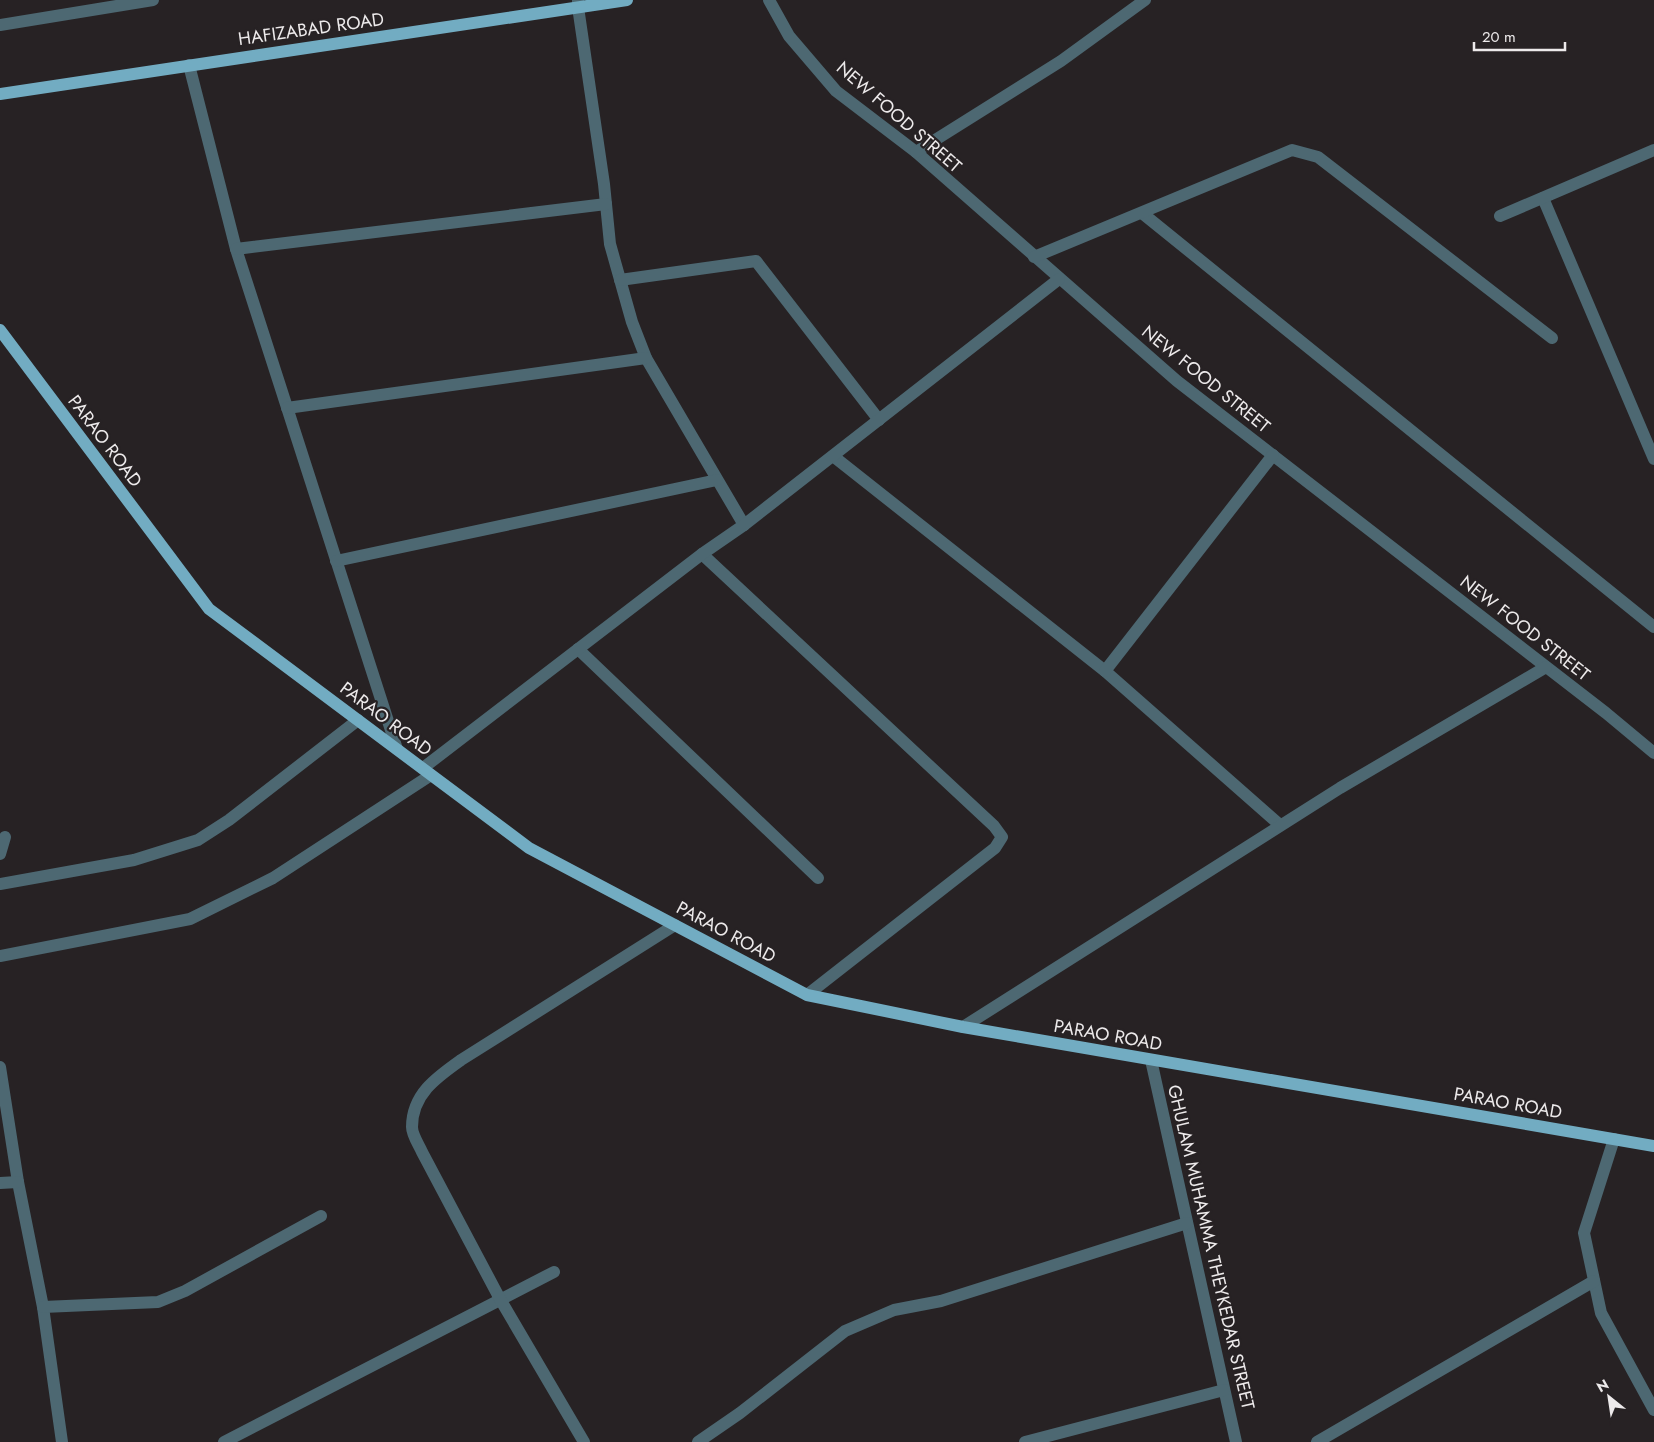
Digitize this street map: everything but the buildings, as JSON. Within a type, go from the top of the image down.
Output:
[{"type":"main road","name":"HAFIZABAD ROAD","points":[[0,94],[578,4],[627,0]]},
{"type":"main road","name":"PARAO ROAD","points":[[0,330],[209,610],[529,848],[807,995],[963,1028],[1654,1146]]},
{"type":"street","points":[[0,25],[153,0]]},
{"type":"street","name":"NEW FOOD STREET","points":[[769,0],[789,36],[836,91],[916,152],[1177,381],[1654,753]]},
{"type":"street","points":[[916,152],[1061,62],[1145,0]]},
{"type":"street","points":[[578,4],[610,244],[632,322],[646,358],[744,525]]},
{"type":"street","points":[[189,65],[236,249],[397,749]]},
{"type":"street","points":[[1034,257],[1292,150],[1318,157],[1552,338]]},
{"type":"street","points":[[1500,216],[1654,150]]},
{"type":"street","points":[[1544,198],[1654,459]]},
{"type":"street","points":[[236,249],[606,204]]},
{"type":"street","points":[[1142,213],[1654,627]]},
{"type":"street","points":[[620,280],[756,261],[878,420]]},
{"type":"street","points":[[0,956],[190,919],[273,878],[427,772],[578,649],[702,554],[744,525],[1059,279]]},
{"type":"street","points":[[287,408],[646,358]]},
{"type":"street","points":[[1105,671],[1273,455]]},
{"type":"street","points":[[832,456],[1105,671],[1280,825]]},
{"type":"street","points":[[336,561],[717,480]]},
{"type":"street","points":[[702,554],[994,826],[1002,837],[995,848],[807,995]]},
{"type":"street","points":[[578,649],[818,878]]},
{"type":"street","points":[[963,1028],[1280,825],[1546,667]]},
{"type":"street","points":[[0,884],[134,860],[198,840],[229,820],[358,720]]},
{"type":"street","points":[[0,854],[5,837]]},
{"type":"street","points":[[584,1442],[500,1299],[422,1152],[412,1128],[416,1102],[435,1079],[461,1060],[675,925]]},
{"type":"street","name":"GHULAM MUHAMMA THEYKEDAR STREET","points":[[1151,1060],[1236,1442]]},
{"type":"street","points":[[0,1067],[18,1182],[43,1307],[62,1442]]},
{"type":"street","points":[[1614,1139],[1584,1233],[1600,1313],[1654,1410]]},
{"type":"street","points":[[0,1182],[18,1182]]},
{"type":"street","points":[[43,1307],[158,1302],[185,1291],[321,1216]]},
{"type":"street","points":[[698,1442],[740,1413],[845,1331],[894,1310],[941,1301],[1187,1223]]},
{"type":"street","points":[[224,1442],[554,1272]]},
{"type":"street","points":[[1317,1442],[1594,1281]]},
{"type":"street","points":[[1025,1442],[1224,1390]]}]
